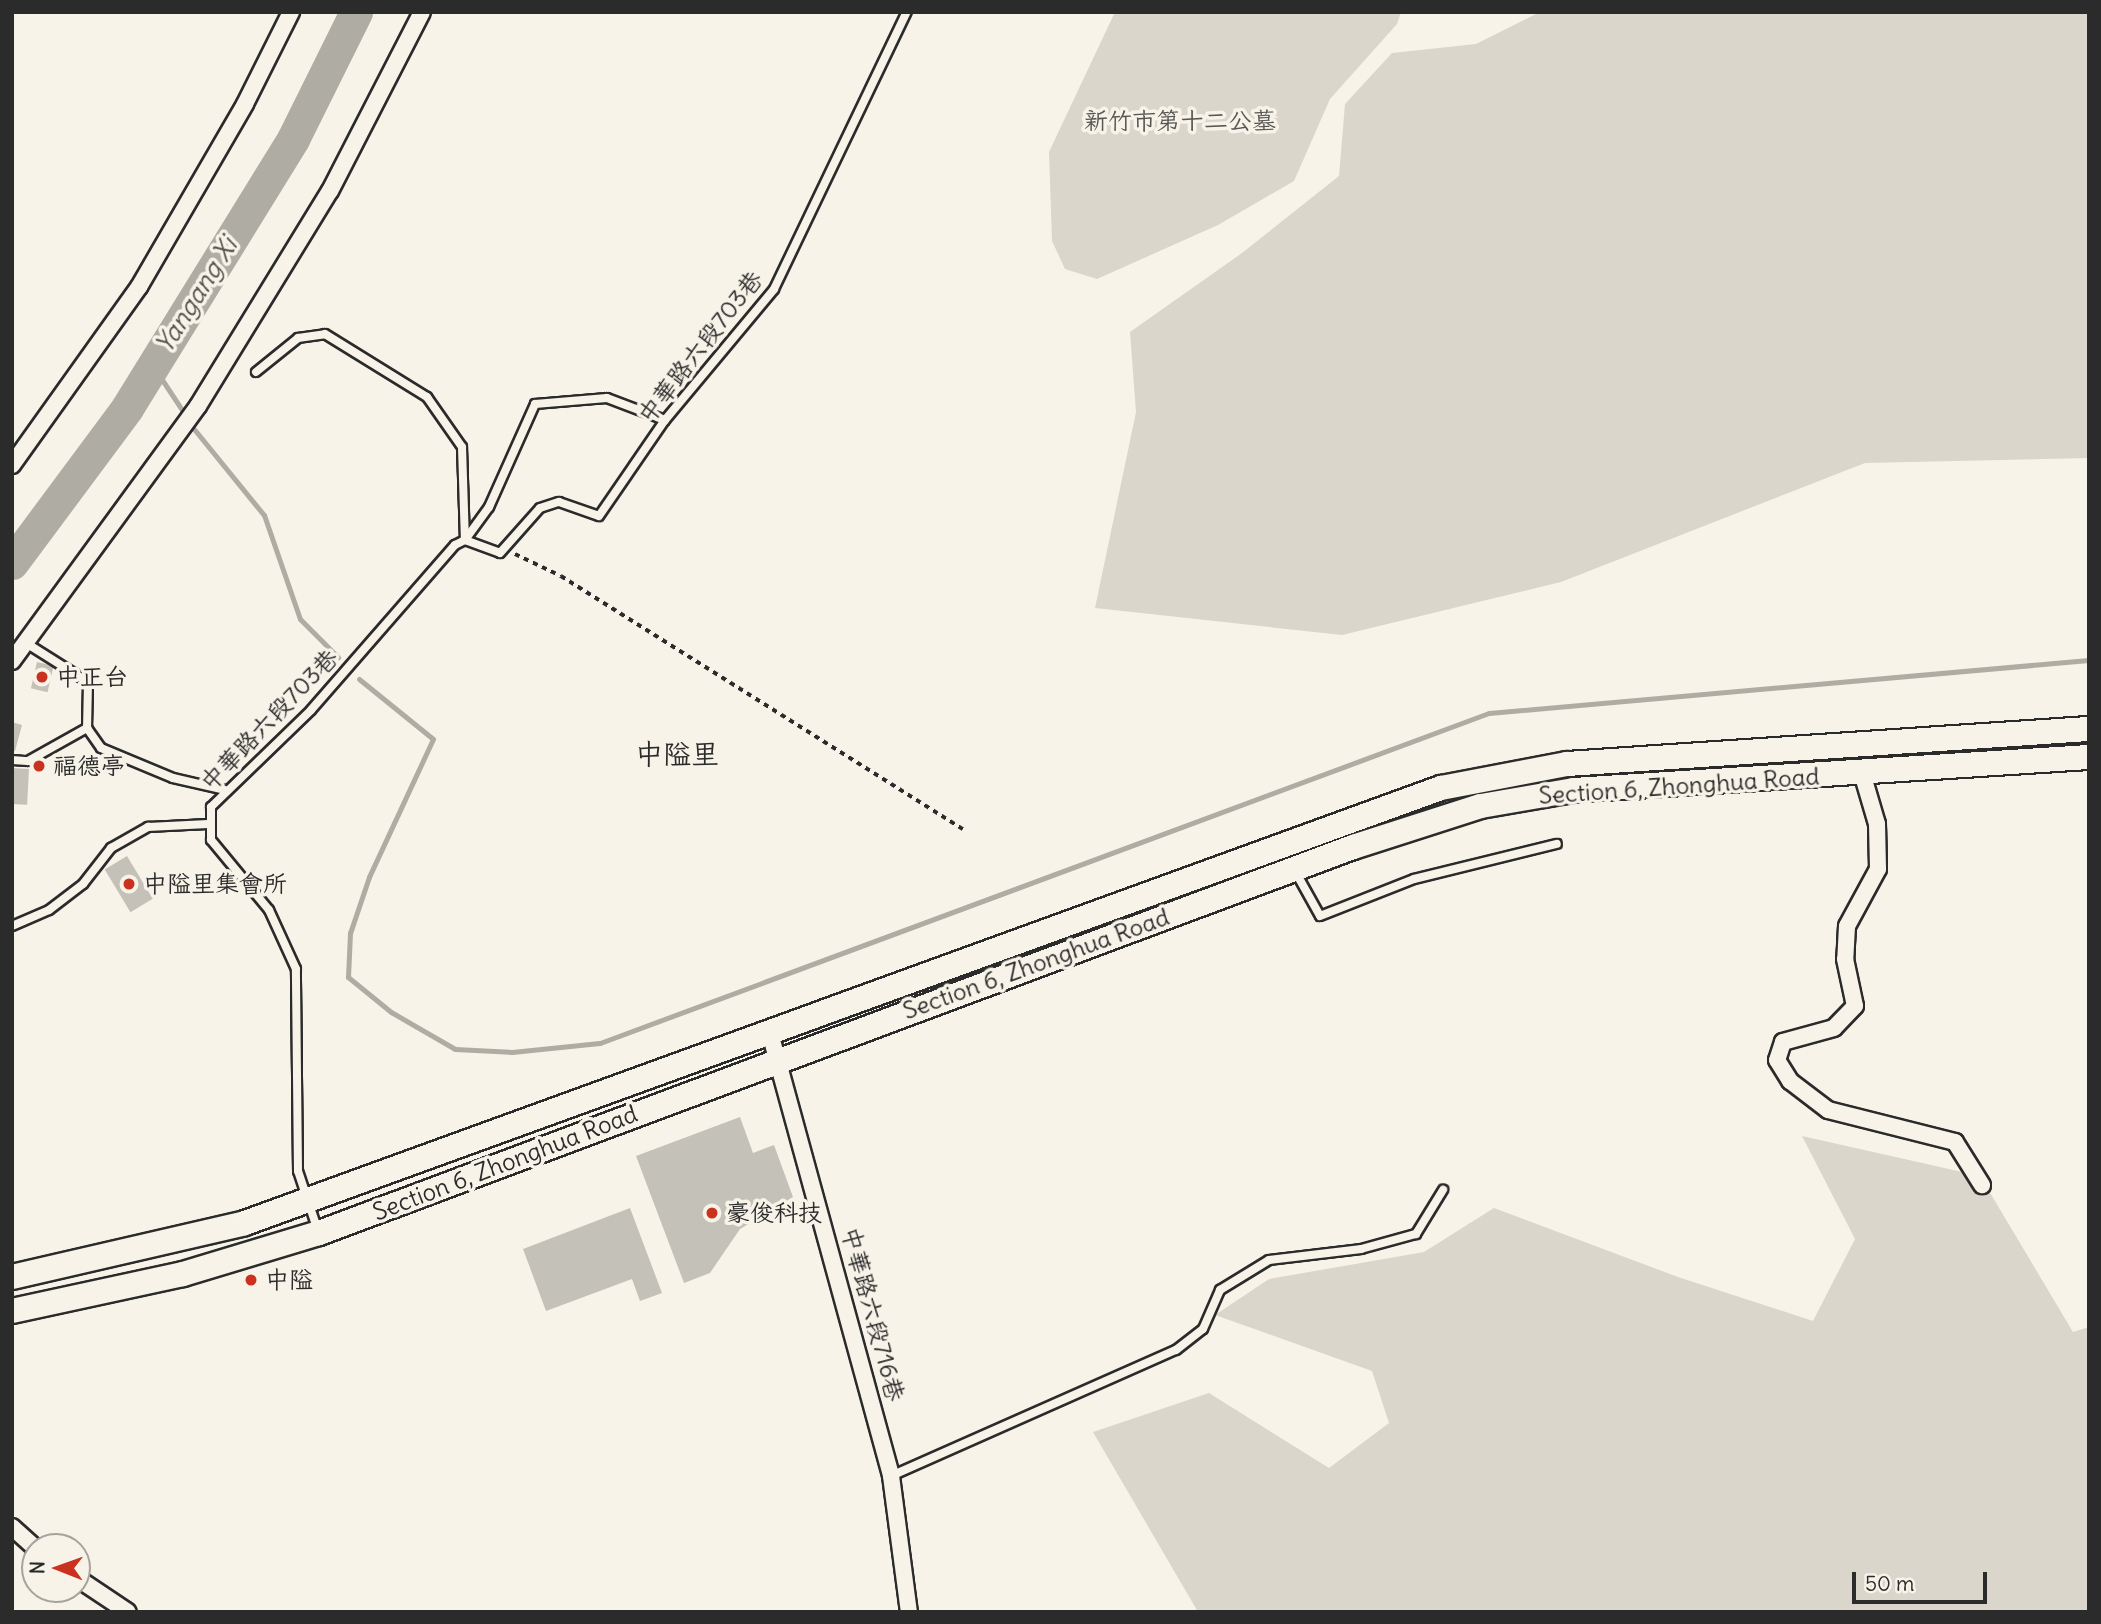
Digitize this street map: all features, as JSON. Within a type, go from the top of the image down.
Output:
[{"type":"main road","name":"Section 6, Zhonghua Road","points":[[12,1277],[167,1244],[306,1202],[770,1034],[1341,822],[1477,779],[1615,760],[2089,729]]},
{"type":"main road","name":"Section 6, Zhonghua Road","points":[[12,1311],[183,1274],[319,1233],[1415,825],[1533,796],[2089,757]]},
{"type":"street","points":[[12,465],[139,287],[246,104],[290,12]]},
{"type":"street","points":[[12,661],[198,406],[330,191],[422,12]]},
{"type":"street","points":[[1862,773],[1877,824],[1878,869],[1847,926],[1845,959],[1855,1006],[1834,1028],[1783,1042],[1777,1060],[1790,1081],[1828,1110],[1955,1142],[1982,1185]]},
{"type":"street","name":"中華路六段716巷","points":[[770,1034],[891,1476],[909,1612]]},
{"type":"street","points":[[91,1587],[128,1612]]},
{"type":"lane","name":"中華路六段703巷","points":[[504,548],[540,508],[559,502],[599,516],[665,420],[775,289],[907,12]]},
{"type":"lane","points":[[256,372],[298,338],[325,334],[427,397],[462,447],[465,540],[500,553],[504,548]]},
{"type":"lane","name":"中華路六段703巷","points":[[319,1233],[306,1202],[295,1107],[296,969],[286,939],[220,854],[208,824],[211,807],[225,790],[311,710],[454,545],[465,540],[489,507],[535,404],[607,398],[665,420]]},
{"type":"lane","points":[[26,643],[88,682],[87,728],[101,748],[125,761],[225,790]]},
{"type":"lane","points":[[12,760],[28,761],[87,728]]},
{"type":"lane","points":[[12,926],[50,910],[83,884],[111,848],[148,827],[208,824]]},
{"type":"lane","points":[[1294,869],[1320,916],[1414,879],[1557,844]]},
{"type":"lane","points":[[891,1476],[1176,1350],[1203,1329],[1220,1290],[1269,1260],[1361,1249],[1416,1234],[1443,1190]]},
{"type":"path","points":[[504,548],[561,576],[963,829]]},
{"type":"green space","name":"新竹市第十二公墓","points":[[1115,12],[1401,12],[1397,24],[1330,99],[1294,181],[1218,225],[1097,279],[1065,269],[1052,241],[1049,152]]},
{"type":"green space","points":[[1540,12],[2089,12],[2089,458],[1865,463],[1561,582],[1342,635],[1095,608],[1136,412],[1130,332],[1242,253],[1339,176],[1345,104],[1392,53],[1476,44]]},
{"type":"green space","points":[[1802,1136],[1980,1176],[2073,1332],[2089,1327],[2089,1612],[1198,1612],[1093,1432],[1209,1393],[1329,1468],[1389,1423],[1372,1371],[1215,1315],[1269,1279],[1424,1252],[1494,1208],[1678,1277],[1813,1321],[1855,1239]]},
{"type":"building","name":"中正台","points":[[37,662],[54,666],[47,692],[31,688]]},
{"type":"building","points":[[12,722],[22,725],[15,751],[12,750]]},
{"type":"building","points":[[12,768],[29,769],[27,805],[12,804]]},
{"type":"building","name":"中隘里集會所","points":[[127,856],[153,899],[130,912],[105,869]]},
{"type":"building","name":"豪俊科技","points":[[740,1117],[753,1153],[774,1145],[793,1197],[740,1229],[710,1273],[684,1283],[636,1156]]},
{"type":"building","points":[[630,1208],[662,1293],[640,1301],[632,1279],[546,1311],[523,1249]]},
{"type":"waterway","name":"Yangang Xi","points":[[12,563],[127,408],[293,139],[356,12]]},
{"type":"waterway","points":[[153,366],[182,410]]},
{"type":"waterway","points":[[194,429],[264,515],[300,619],[338,657]]},
{"type":"waterway","points":[[359,679],[433,739],[369,877],[350,933],[348,977],[391,1012],[455,1049],[512,1052],[600,1043],[1489,713],[2089,660]]},
{"type":"place","name":"中正台","points":[[42,677]]},
{"type":"place","name":"福德亭","points":[[39,766]]},
{"type":"place","name":"中隘里集會所","points":[[129,884]]},
{"type":"place","name":"豪俊科技","points":[[712,1213]]},
{"type":"place","name":"中隘","points":[[251,1280]]},
{"type":"district","name":"中隘里","points":[[677,754]]}]
